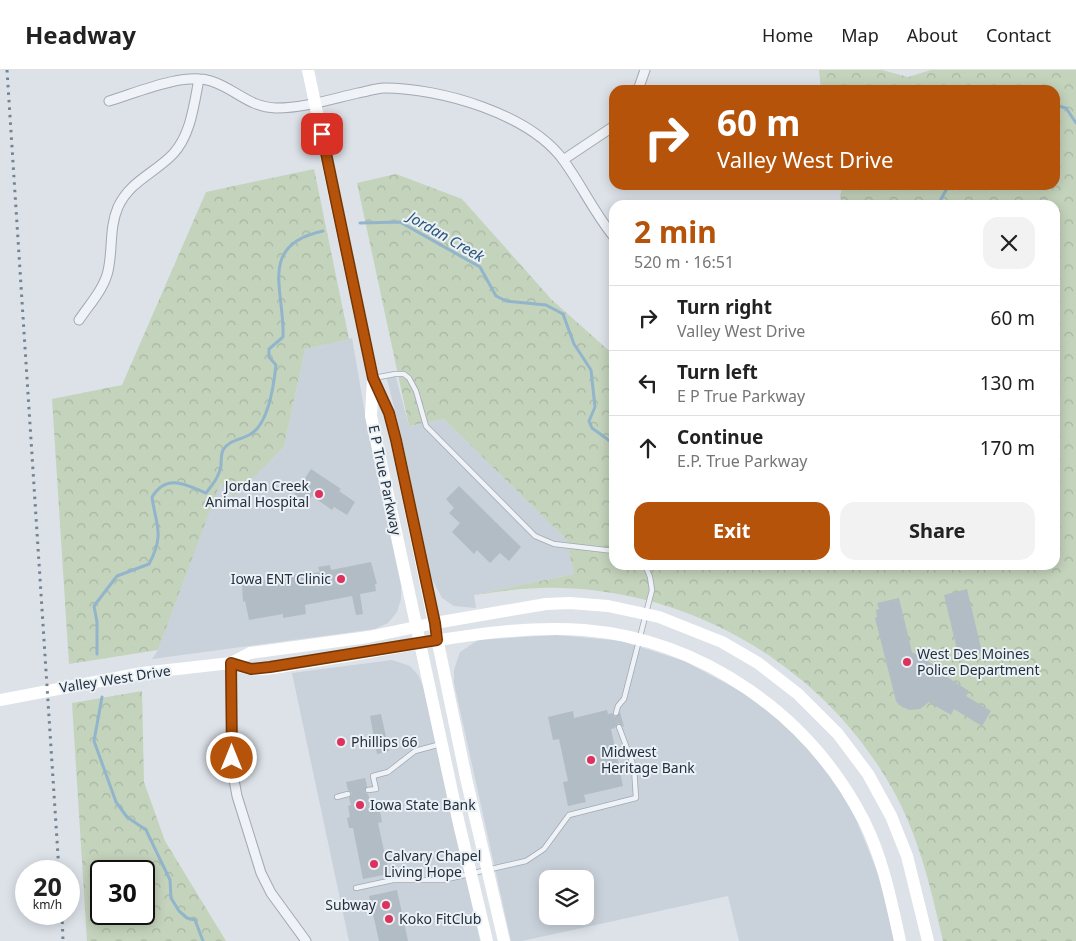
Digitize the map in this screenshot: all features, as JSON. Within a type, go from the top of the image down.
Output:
[{"type":"main road","points":[[308,70],[373,378]]},
{"type":"main road","name":"E P True Parkway","points":[[373,378],[389,413],[394,431],[437,640],[504,941]]},
{"type":"main road","name":"E P True Parkway","points":[[373,378],[371,416],[470,874],[487,941]]},
{"type":"main road","name":"Valley West Drive","points":[[0,700],[142,673],[231,663],[250,653],[333,642],[530,607],[570,603],[608,606],[646,614],[697,631],[722,642],[758,663],[798,694],[838,734],[868,774],[894,822],[907,856],[928,941]]},
{"type":"main road","name":"Valley West Drive","points":[[231,663],[251,669],[491,632],[564,629],[609,633],[640,640],[681,653],[732,678],[772,707],[817,750],[845,789],[870,834],[889,888],[900,941]]},
{"type":"street","points":[[640,85],[645,70]]},
{"type":"street","points":[[78,320],[98,294],[108,271],[110,234],[118,207],[132,187],[165,162],[182,141],[189,123],[199,79]]},
{"type":"street","points":[[108,101],[177,81],[199,79],[221,85],[255,105],[283,108],[383,88],[418,92],[452,99],[500,112],[541,137],[563,160],[609,229]]},
{"type":"street","points":[[563,160],[609,129]]},
{"type":"street","points":[[231,663],[232,769],[237,796],[261,873],[271,893],[306,941]]},
{"type":"lane","points":[[373,378],[396,374],[404,374],[409,378],[416,391],[426,426],[535,536],[554,544],[609,551]]},
{"type":"lane","points":[[616,712],[618,706],[624,700],[646,614],[652,584],[646,570]]},
{"type":"lane","points":[[356,888],[393,880],[443,880],[526,862],[544,849],[569,815],[636,798],[634,767],[619,728]]},
{"type":"lane","points":[[368,790],[376,788],[373,776],[388,772],[415,750],[442,744]]},
{"type":"lane","points":[[337,797],[348,794]]},
{"type":"shaded area","points":[[352,338],[368,431],[401,586],[401,599],[397,612],[388,623],[375,629],[152,659],[158,650],[220,483],[232,497],[284,447],[305,349]]},
{"type":"shaded area","points":[[395,374],[409,426],[444,419],[566,539],[574,574],[474,595],[476,608],[454,606],[442,598],[432,579],[402,439],[386,375]]},
{"type":"shaded area","points":[[557,635],[621,641],[684,661],[742,692],[776,717],[807,748],[834,781],[855,817],[879,876],[895,941],[739,941],[728,896],[522,941],[511,941],[454,683],[454,670],[460,652],[478,640]]},
{"type":"shaded area","points":[[392,660],[410,666],[418,675],[423,686],[480,941],[349,941],[292,673]]},
{"type":"green space","points":[[819,70],[882,70],[908,77],[931,70],[1076,70],[1076,941],[943,941],[921,857],[906,817],[886,778],[858,738],[825,701],[788,669],[747,642],[703,620],[657,603],[609,592],[549,588],[474,595],[574,574],[566,539],[444,419],[409,426],[357,183],[396,174],[462,199],[552,300],[609,351],[609,570],[1060,570],[1060,200],[841,200],[840,196],[842,190],[1060,190],[1060,85],[820,85]]},
{"type":"green space","points":[[314,169],[349,339],[305,349],[284,447],[233,497],[220,484],[158,650],[69,664],[52,399],[122,385],[206,192]]},
{"type":"green space","points":[[142,691],[144,782],[165,841],[226,941],[87,941],[72,703]]},
{"type":"building","name":"Jordan Creek Animal Hospital","points":[[311,469],[341,489],[339,491],[355,502],[347,515],[334,507],[332,510],[312,496],[306,506],[293,497]]},
{"type":"building","points":[[459,486],[521,547],[509,561],[500,553],[490,563],[477,550],[474,554],[452,532],[460,523],[449,513],[454,508],[446,499]]},
{"type":"building","points":[[371,562],[377,584],[375,584],[376,591],[360,594],[363,614],[356,615],[352,596],[305,605],[306,614],[283,618],[283,614],[249,620],[245,601],[243,602],[242,584],[272,579],[271,575],[282,573],[283,577],[299,574],[299,576],[320,572],[318,567],[330,565],[331,570]]},
{"type":"building","points":[[967,589],[982,652],[959,658],[944,595]]},
{"type":"building","name":"West Des Moines Police Department","points":[[899,598],[912,652],[946,672],[944,675],[969,691],[966,696],[991,711],[982,726],[954,709],[951,715],[929,702],[920,709],[909,710],[899,705],[896,701],[875,618],[877,617],[876,610],[879,609],[877,603]]},
{"type":"building","name":"Midwest Heritage Bank","points":[[607,710],[608,714],[612,713],[615,717],[620,712],[624,727],[618,723],[615,728],[611,729],[623,786],[584,795],[586,802],[568,806],[563,782],[568,781],[559,739],[553,740],[548,717],[573,711],[574,718]]},
{"type":"building","points":[[381,714],[389,751],[377,754],[370,716]]},
{"type":"building","points":[[365,778],[367,786],[365,792],[368,794],[370,801],[374,800],[376,812],[380,811],[382,822],[378,823],[389,874],[363,879],[353,828],[349,828],[347,818],[350,817],[348,806],[351,805],[349,798],[352,793],[348,790],[346,782]]},
{"type":"building","points":[[397,890],[408,941],[379,941],[369,896]]},
{"type":"waterway","name":"Jordan Creek","points":[[1060,106],[1066,108],[1076,123]]},
{"type":"waterway","name":"Jordan Creek","points":[[941,200],[946,190]]},
{"type":"waterway","name":"Jordan Creek","points":[[360,223],[400,222],[480,267],[496,296],[506,301],[546,305],[563,314],[574,344],[591,370],[595,407],[589,421],[592,428],[609,440]]},
{"type":"waterway","name":"Jordan Creek","points":[[97,654],[97,622],[94,606],[117,576],[149,564],[154,554],[158,530],[152,497],[164,485],[170,483],[184,484],[206,493],[219,474],[222,453],[225,447],[231,442],[249,435],[261,423],[269,404],[276,365],[269,357],[269,349],[283,337],[279,287],[279,272],[282,259],[289,247],[302,238],[323,231]]},
{"type":"waterway","name":"Jordan Creek","points":[[102,697],[94,741],[116,802],[127,817],[146,830],[170,880],[171,898],[179,911],[187,918],[195,920],[203,941]]},
{"type":"railway","points":[[7,70],[58,860]]},
{"type":"railway","points":[[62,925],[63,941]]},
{"type":"place","name":"Jordan Creek Animal Hospital","points":[[319,494]]},
{"type":"place","name":"Iowa ENT Clinic","points":[[341,579]]},
{"type":"place","name":"West Des Moines Police Department","points":[[907,662]]},
{"type":"place","name":"Phillips 66","points":[[341,742]]},
{"type":"place","name":"Midwest Heritage Bank","points":[[591,760]]},
{"type":"place","name":"Iowa State Bank","points":[[360,805]]},
{"type":"place","name":"Calvary Chapel Living Hope","points":[[374,864]]},
{"type":"place","name":"Subway","points":[[386,905]]},
{"type":"place","name":"Koko FitClub","points":[[389,919]]},
{"type":"route","points":[[232,758],[231,663],[251,669],[289,665],[437,640],[396,440],[389,413],[373,378],[322,134]]}]
